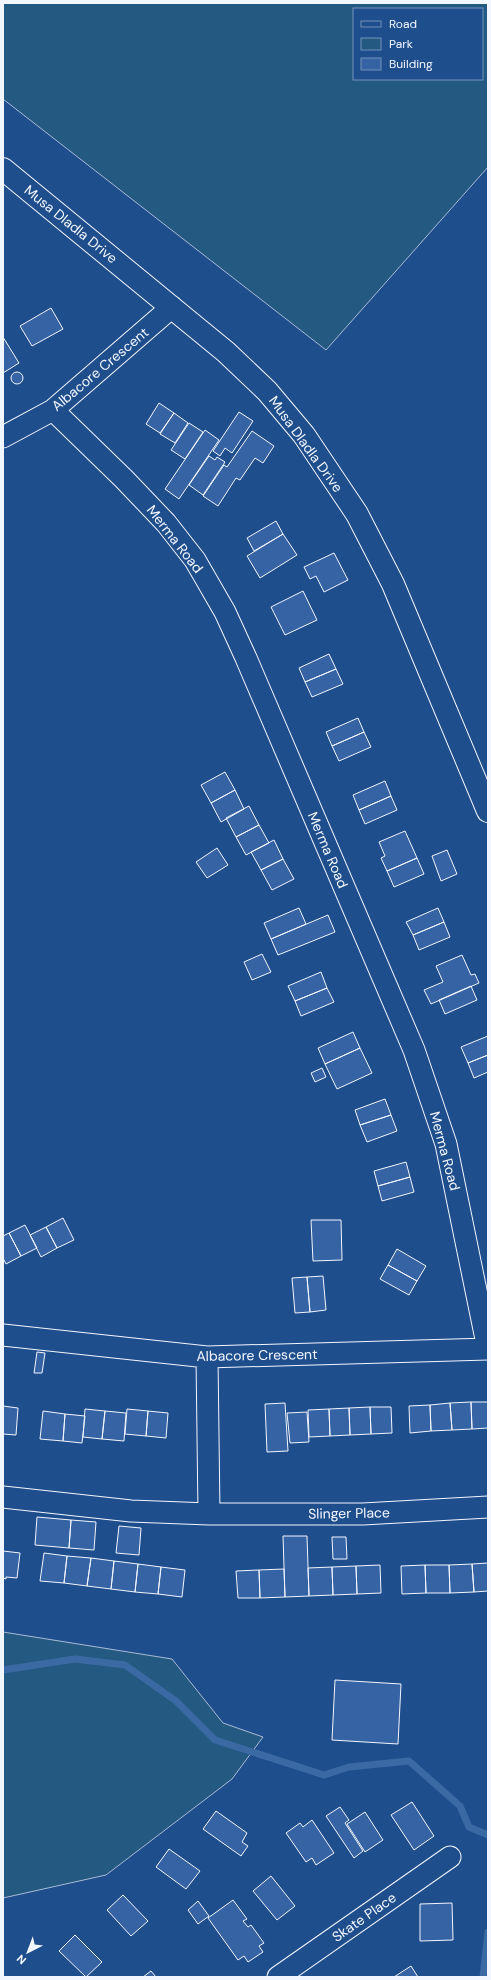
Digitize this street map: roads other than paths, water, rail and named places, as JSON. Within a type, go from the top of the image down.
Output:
[{"type":"street","name":"Musa Dladla Drive","points":[[3,169],[226,352],[268,391],[304,435],[357,514],[393,584],[488,811]]},
{"type":"street","name":"Albacore Crescent","points":[[3,437],[53,410],[172,307]]},
{"type":"street","name":"Merma Road","points":[[53,410],[155,512],[195,560],[225,612],[414,1050],[446,1144],[488,1349]]},
{"type":"street","name":"Albacore Crescent","points":[[3,1335],[207,1357],[488,1349]]},
{"type":"street","points":[[207,1357],[209,1514]]},
{"type":"street","name":"Slinger Place","points":[[3,1497],[131,1511],[209,1514],[363,1514],[488,1507]]},
{"type":"street","name":"Skate Place","points":[[278,1977],[450,1857]]},
{"type":"waterway","points":[[3,1670],[75,1659],[125,1665],[176,1701],[215,1740],[324,1775],[349,1767],[409,1761],[460,1806],[469,1827],[488,1835]]},
{"type":"waterway","points":[[483,1977],[488,1932]]}]
